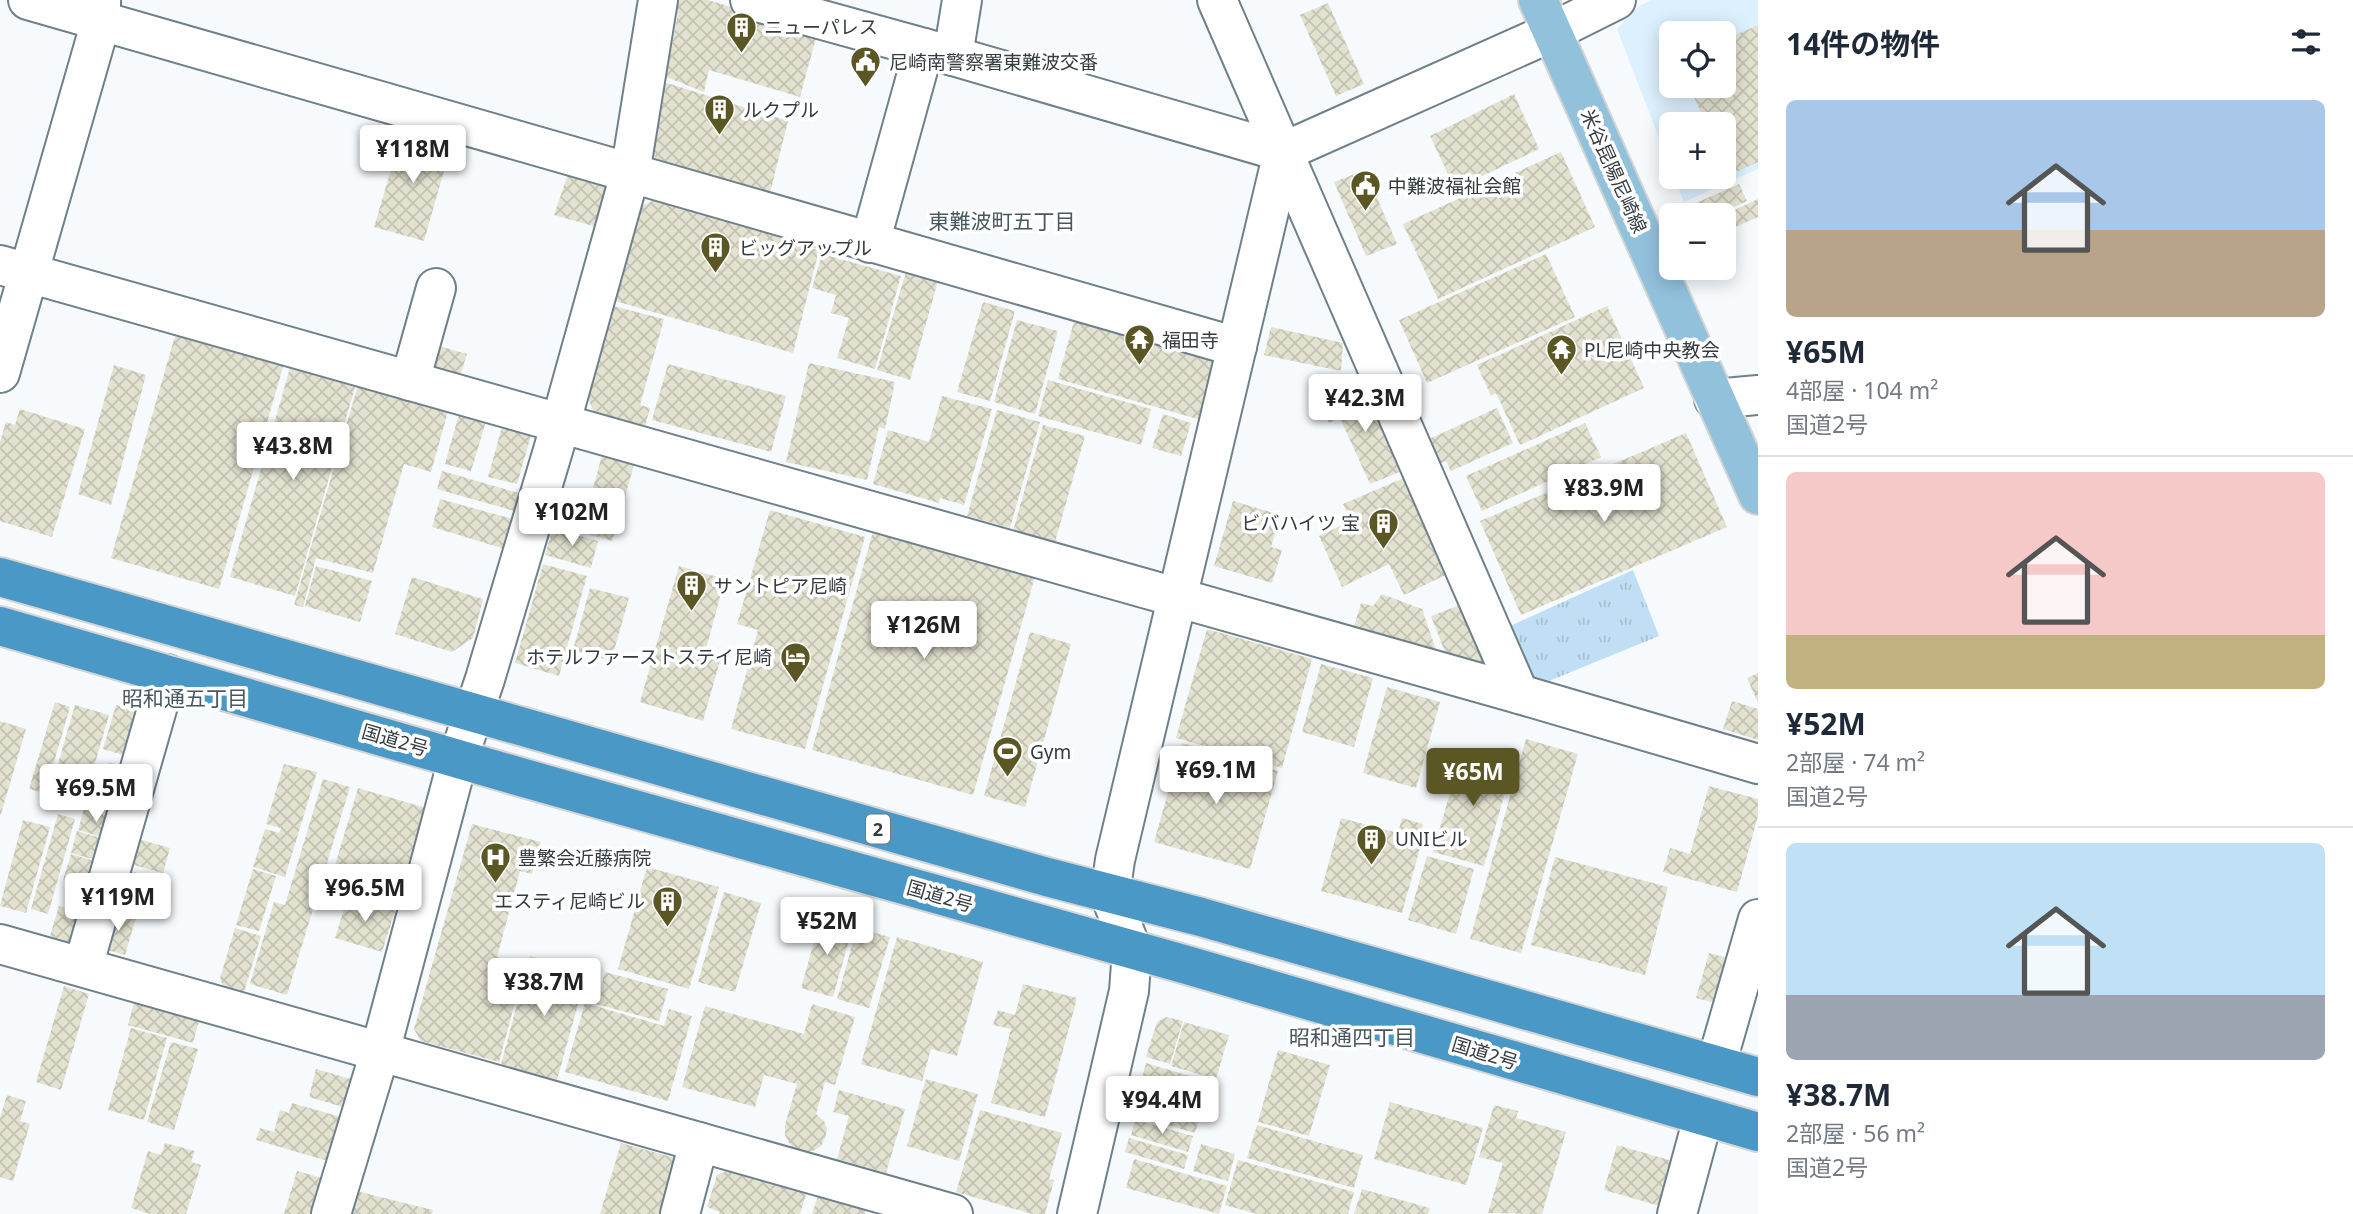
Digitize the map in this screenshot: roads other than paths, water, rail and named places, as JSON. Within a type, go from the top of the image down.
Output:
[{"type":"highway","name":"2","points":[[0,577],[1110,895],[1213,921],[1758,1077]]},
{"type":"highway","name":"国道2号","points":[[0,626],[1200,969],[1758,1132]]},
{"type":"main road","name":"米谷昆陽尼崎線","points":[[1545,16],[1758,495]]},
{"type":"street","points":[[28,0],[101,11],[630,174],[1237,347]]},
{"type":"street","points":[[331,1214],[380,1052],[458,759],[561,424],[630,174],[658,0]]},
{"type":"street","points":[[751,0],[814,8],[939,52],[1283,152],[1545,16],[1616,0]]},
{"type":"street","points":[[870,243],[939,52],[962,0]]},
{"type":"street","points":[[1217,0],[1519,694]]},
{"type":"street","points":[[0,373],[15,270],[101,11]]},
{"type":"street","points":[[1077,1214],[1129,991],[1132,950],[1110,895],[1115,860],[1283,152]]},
{"type":"street","points":[[15,270],[1519,694],[1758,764]]},
{"type":"street","points":[[410,381],[436,288]]},
{"type":"street","points":[[1714,399],[1758,395]]},
{"type":"street","points":[[83,967],[167,674]]},
{"type":"street","points":[[1716,1065],[1758,919]]},
{"type":"street","points":[[0,944],[954,1214]]},
{"type":"street","points":[[1677,1214],[1703,1118]]},
{"type":"street","points":[[680,1214],[699,1142]]},
{"type":"place","name":"ニューパレス","points":[[741,54]]},
{"type":"place","name":"尼崎南警察署東難波交番","points":[[866,89]]},
{"type":"place","name":"ルクプル","points":[[720,137]]},
{"type":"place","name":"中難波福祉会館","points":[[1365,213]]},
{"type":"place","name":"ビッグアップル","points":[[716,275]]},
{"type":"place","name":"福田寺","points":[[1139,367]]},
{"type":"place","name":"PL尼崎中央教会","points":[[1561,377]]},
{"type":"place","name":"ビバハイツ 宝","points":[[1383,550]]},
{"type":"place","name":"サントピア尼崎","points":[[691,613]]},
{"type":"place","name":"ホテルファーストステイ尼崎","points":[[795,684]]},
{"type":"place","name":"Gym","points":[[1007,779]]},
{"type":"place","name":"UNIビル","points":[[1372,866]]},
{"type":"place","name":"豊繁会近藤病院","points":[[495,885]]},
{"type":"place","name":"エスティ尼崎ビル","points":[[668,928]]},
{"type":"district","name":"東難波町五丁目","points":[[1002,221]]},
{"type":"district","name":"昭和通五丁目","points":[[185,698]]},
{"type":"district","name":"昭和通四丁目","points":[[1352,1037]]}]
